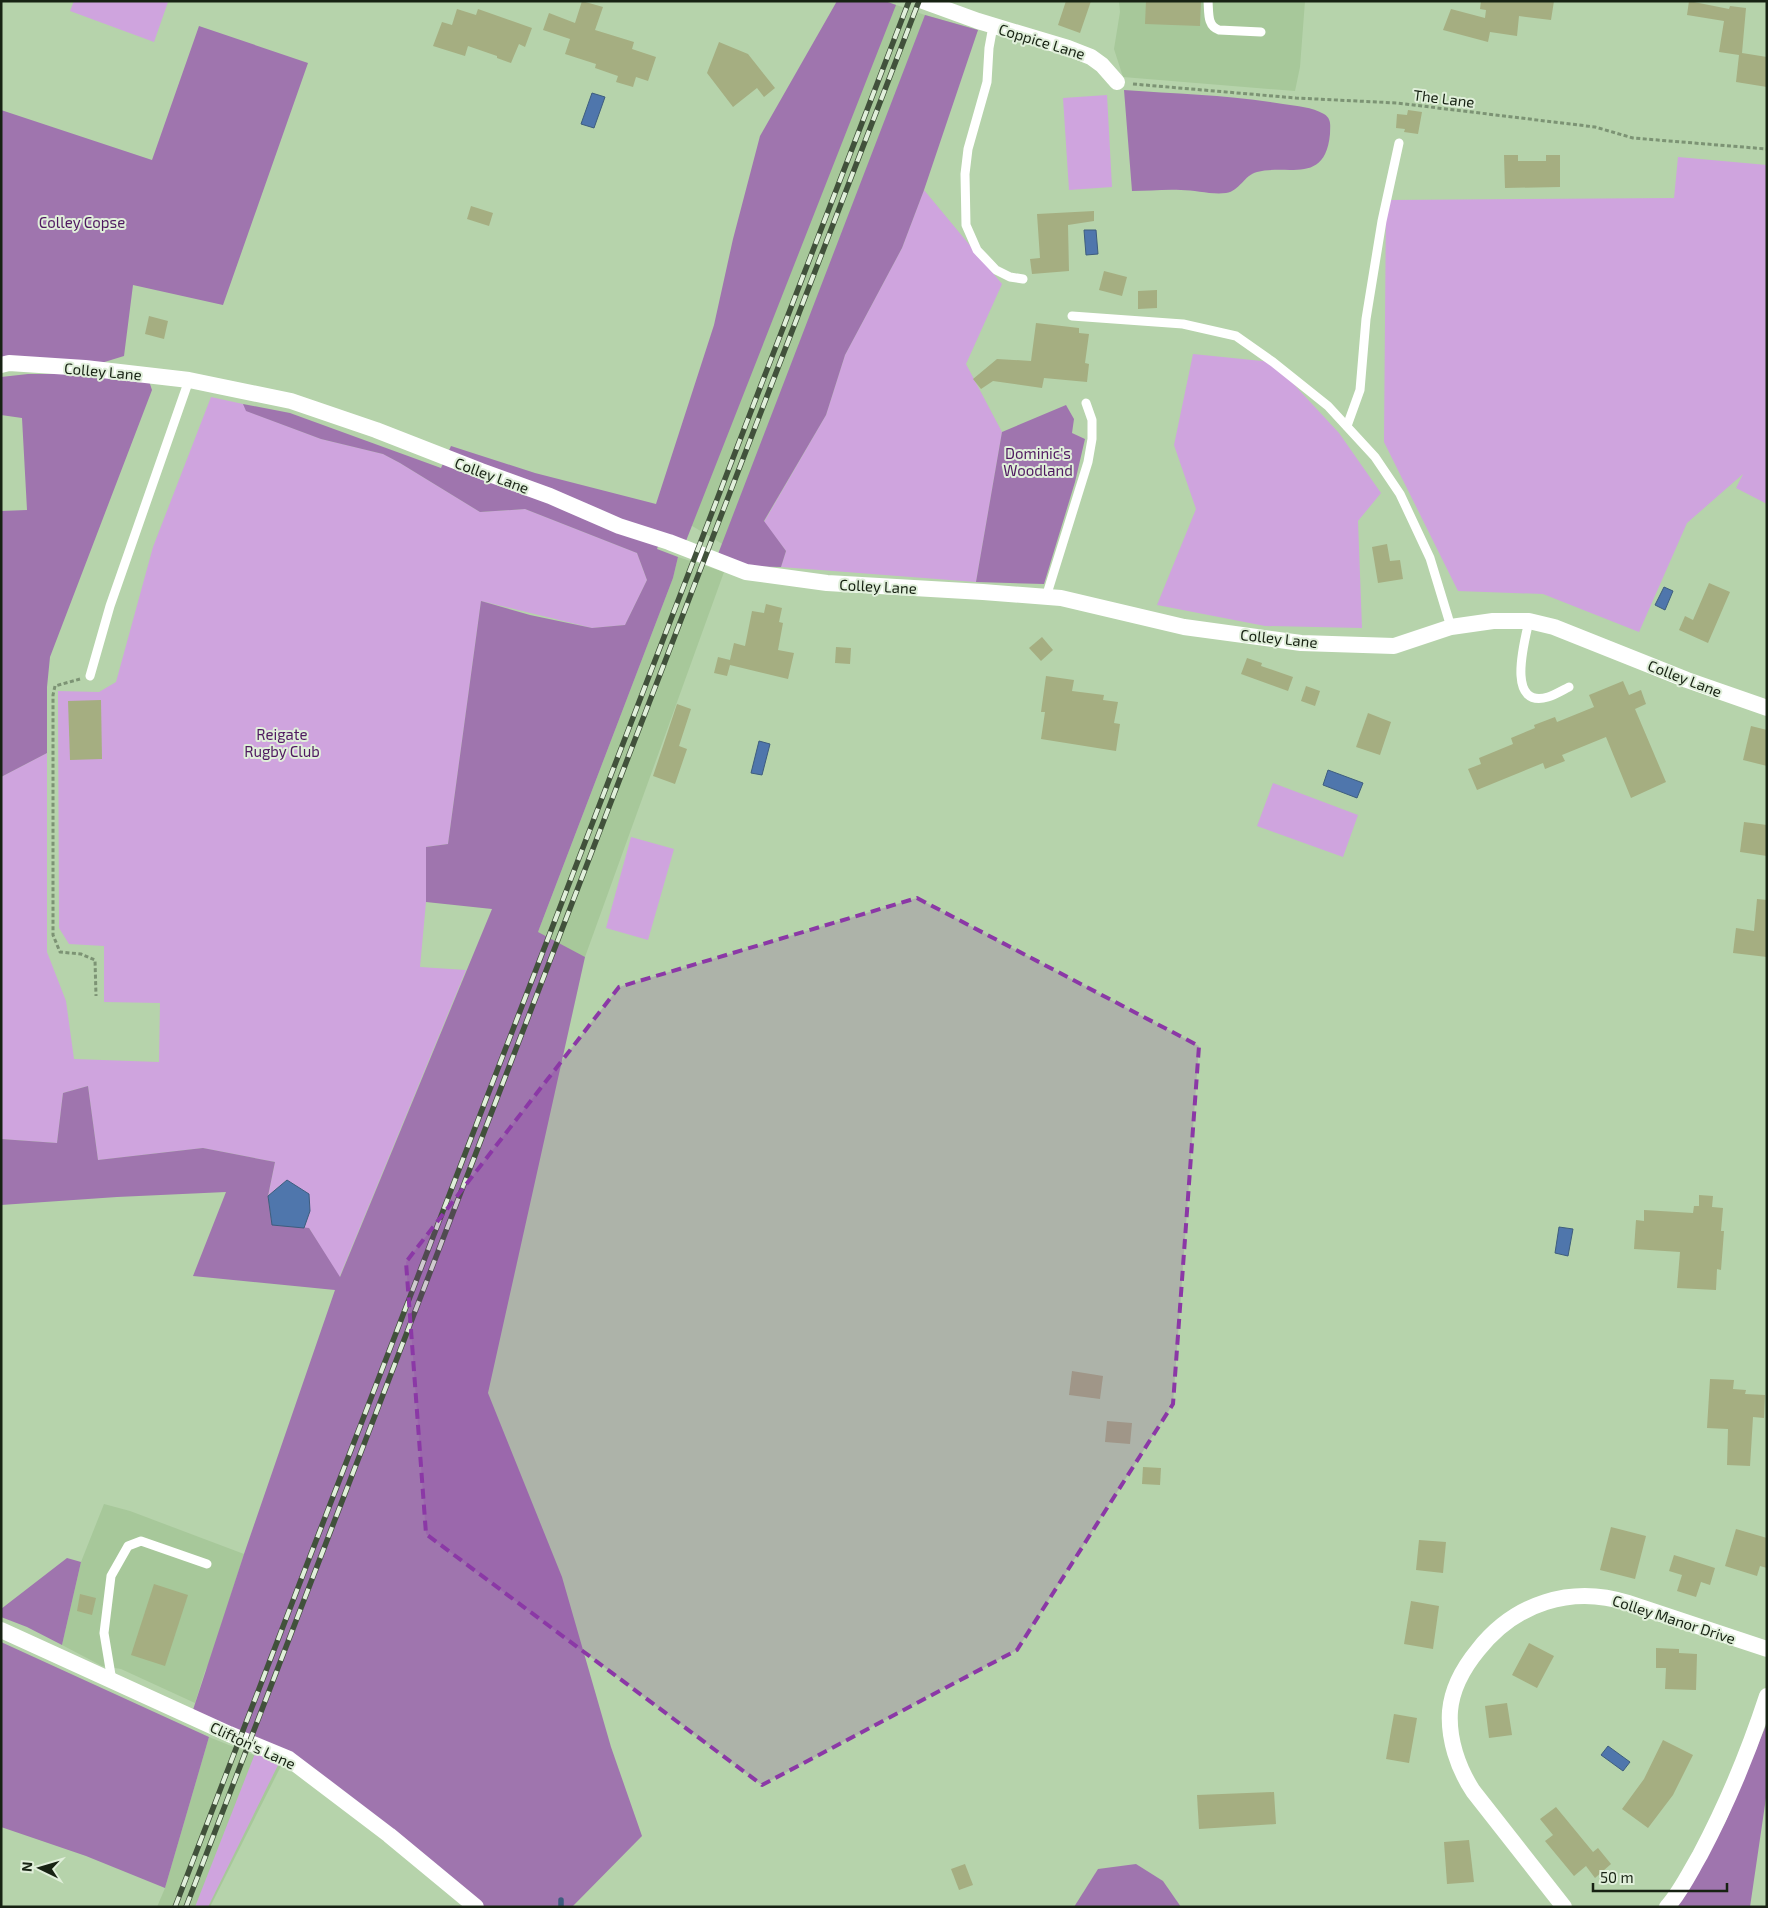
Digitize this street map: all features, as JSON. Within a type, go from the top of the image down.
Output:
[{"type":"street","name":"Coppice Lane","points":[[923,1],[993,26],[1068,48],[1091,57],[1102,65],[1117,82]]},
{"type":"street","name":"Colley Lane","points":[[1,365],[9,363],[85,368],[189,380],[291,401],[376,430],[550,496],[619,526],[669,542],[746,572],[827,582],[1060,598],[1184,627],[1302,642],[1394,646],[1451,627],[1492,621],[1528,621],[1554,627],[1687,680],[1767,708]]},
{"type":"street","name":"Colley Manor Drive","points":[[1564,1907],[1464,1778],[1457,1760],[1452,1738],[1450,1712],[1456,1687],[1466,1664],[1498,1628],[1519,1614],[1538,1604],[1554,1599],[1591,1595],[1610,1597],[1628,1602],[1767,1649]]},
{"type":"street","name":"Clifton's Lane","points":[[1,1630],[289,1759],[389,1835],[476,1907]]},
{"type":"street","points":[[1666,1907],[1690,1873],[1728,1801],[1767,1696]]},
{"type":"lane","points":[[1208,1],[1209,21],[1214,28],[1219,30],[1260,32]]},
{"type":"lane","points":[[993,26],[988,48],[987,82],[968,150],[965,174],[966,225],[977,250],[996,270],[1010,277],[1023,279]]},
{"type":"lane","points":[[1347,426],[1360,390],[1366,319],[1382,221],[1399,143]]},
{"type":"lane","points":[[1072,316],[1183,324],[1236,336],[1273,362],[1328,406],[1375,456],[1400,494],[1430,558],[1451,627]]},
{"type":"lane","points":[[90,676],[110,606],[189,380]]},
{"type":"lane","points":[[1046,597],[1088,462],[1092,439],[1092,420],[1086,403]]},
{"type":"lane","points":[[1528,621],[1520,664],[1522,684],[1526,692],[1532,696],[1548,698],[1569,687]]},
{"type":"lane","points":[[112,1681],[104,1632],[111,1576],[128,1546],[141,1542],[207,1564]]},
{"type":"path","name":"The Lane","points":[[1117,82],[1296,98],[1397,103],[1595,127],[1633,138],[1767,149]]},
{"type":"path","points":[[90,676],[55,686],[53,695],[53,935],[60,952],[81,954],[95,960],[96,996]]},
{"type":"highlighted area","points":[[917,898],[1199,1046],[1173,1404],[1017,1650],[762,1785],[426,1534],[406,1262],[619,987]]},
{"type":"shaded area","points":[[885,1],[978,30],[736,552],[677,517]]},
{"type":"shaded area","points":[[1119,1],[1305,1],[1300,67],[1295,91],[1123,77],[1114,49],[1120,12]]},
{"type":"shaded area","points":[[678,557],[724,572],[585,957],[205,1671],[195,1703],[121,1669],[102,1666],[62,1645],[81,1562],[104,1504],[130,1511],[244,1554],[229,1601],[540,927],[673,578]]},
{"type":"shaded area","points":[[209,1737],[281,1766],[210,1907],[157,1907],[165,1888]]},
{"type":"green space","points":[[74,1],[168,2],[154,42],[70,11]]},
{"type":"green space","points":[[837,1],[885,1],[896,5],[686,541],[663,533],[657,549],[678,557],[673,578],[538,932],[585,957],[488,1393],[562,1577],[611,1747],[642,1836],[572,1907],[474,1907],[285,1757],[191,1716],[244,1554],[335,1290],[193,1276],[226,1192],[1,1205],[1,1139],[57,1143],[63,1093],[88,1086],[98,1160],[203,1148],[275,1162],[268,1196],[272,1224],[309,1228],[340,1277],[492,909],[426,902],[426,847],[448,844],[481,601],[530,615],[592,628],[625,625],[647,580],[637,553],[525,509],[480,512],[383,454],[321,439],[246,411],[243,404],[290,413],[441,468],[451,446],[535,473],[656,504],[714,325],[733,239],[760,136]]},
{"type":"green space","points":[[925,15],[978,30],[924,190],[902,248],[845,355],[826,415],[764,521],[786,551],[781,567],[747,566],[718,554]]},
{"type":"green space","name":"Colley Copse","points":[[199,26],[308,63],[223,305],[133,285],[124,356],[85,368],[1,365],[1,110],[152,160]]},
{"type":"green space","points":[[1124,90],[1244,99],[1299,106],[1314,110],[1327,116],[1329,120],[1330,134],[1327,150],[1321,160],[1313,166],[1304,169],[1257,172],[1249,176],[1231,192],[1215,193],[1186,190],[1132,191]]},
{"type":"green space","points":[[1107,95],[1112,187],[1069,190],[1063,98]]},
{"type":"green space","points":[[1678,157],[1767,165],[1767,504],[1736,488],[1743,474],[1687,523],[1639,632],[1543,594],[1458,591],[1384,442],[1386,200],[1674,198]]},
{"type":"green space","points":[[924,190],[1002,284],[966,364],[1002,432],[976,582],[781,567],[786,551],[764,522],[826,415],[845,355],[902,248]]},
{"type":"green space","points":[[1193,354],[1273,362],[1339,433],[1381,493],[1358,521],[1362,628],[1265,626],[1157,605],[1196,509],[1174,445]]},
{"type":"green space","points":[[28,374],[87,374],[149,381],[152,390],[50,657],[47,687],[47,753],[1,777],[1,511],[27,510],[22,418],[1,415],[1,377]]},
{"type":"green space","name":"Reigate Rugby Club","points":[[211,397],[243,404],[247,411],[321,439],[383,454],[480,512],[525,509],[637,553],[647,580],[625,625],[592,628],[481,601],[448,844],[426,847],[426,902],[420,967],[466,970],[339,1278],[309,1228],[304,1228],[310,1211],[287,1180],[268,1196],[275,1162],[203,1148],[98,1160],[88,1086],[63,1093],[57,1143],[1,1139],[1,777],[47,753],[47,952],[66,1001],[74,1059],[159,1062],[160,1003],[104,1002],[104,946],[69,944],[59,928],[58,691],[99,692],[116,682],[153,547]]},
{"type":"green space","name":"Dominic's Woodland","points":[[1066,405],[1074,419],[1072,433],[1085,439],[1075,482],[1044,584],[976,582],[1002,432]]},
{"type":"green space","points":[[1273,783],[1358,815],[1343,857],[1257,826]]},
{"type":"green space","points":[[631,837],[674,849],[648,940],[606,928]]},
{"type":"green space","points":[[67,1558],[81,1562],[62,1645],[27,1627],[1,1617],[1,1609]]},
{"type":"green space","points":[[1,1642],[209,1737],[165,1888],[86,1856],[1,1827]]},
{"type":"green space","points":[[1767,1723],[1767,1791],[1750,1907],[1673,1907],[1689,1886],[1725,1823]]},
{"type":"green space","points":[[256,1751],[280,1761],[208,1907],[195,1907]]},
{"type":"green space","points":[[1136,1864],[1163,1881],[1181,1907],[1074,1907],[1098,1869]]},
{"type":"water","points":[[592,93],[605,97],[594,128],[581,124]]},
{"type":"water","points":[[1084,230],[1096,230],[1098,254],[1086,255]]},
{"type":"water","points":[[1664,587],[1673,591],[1665,610],[1655,605]]},
{"type":"water","points":[[759,741],[770,744],[762,775],[751,773]]},
{"type":"water","points":[[1328,770],[1363,783],[1357,798],[1323,785]]},
{"type":"water","points":[[287,1180],[309,1194],[310,1211],[304,1228],[272,1225],[268,1196]]},
{"type":"water","points":[[1559,1227],[1573,1229],[1568,1256],[1555,1253]]},
{"type":"water","points":[[1608,1746],[1630,1762],[1623,1771],[1601,1755]]},
{"type":"building","points":[[582,1],[603,7],[595,30],[634,42],[632,49],[656,57],[648,81],[636,77],[633,87],[616,82],[618,76],[595,68],[596,64],[565,54],[570,39],[543,30],[549,13],[575,23]]},
{"type":"building","points":[[1066,1],[1091,1],[1080,33],[1058,25]]},
{"type":"building","points":[[1146,1],[1201,1],[1200,26],[1145,24]]},
{"type":"building","points":[[1481,1],[1554,1],[1551,20],[1519,16],[1517,36],[1490,32],[1488,42],[1443,30],[1451,9],[1485,18],[1486,10],[1480,9]]},
{"type":"building","points":[[1689,1],[1729,9],[1730,6],[1746,8],[1742,53],[1767,57],[1767,87],[1736,82],[1739,55],[1719,52],[1724,21],[1687,15]]},
{"type":"building","points":[[457,9],[476,15],[478,9],[532,28],[525,47],[519,44],[511,63],[468,46],[465,56],[433,46],[442,22],[452,25]]},
{"type":"building","points":[[719,42],[748,54],[775,88],[764,97],[757,88],[733,107],[707,73]]},
{"type":"building","points":[[1408,110],[1422,112],[1418,134],[1404,132],[1405,129],[1396,128],[1397,114],[1407,115]]},
{"type":"building","points":[[1504,155],[1518,155],[1518,161],[1546,161],[1546,155],[1560,155],[1560,187],[1505,188]]},
{"type":"building","points":[[471,206],[493,213],[489,226],[467,219]]},
{"type":"building","points":[[1094,211],[1094,221],[1068,225],[1069,271],[1032,274],[1030,259],[1040,258],[1037,214]]},
{"type":"building","points":[[1104,271],[1127,277],[1122,296],[1099,290]]},
{"type":"building","points":[[1157,290],[1157,308],[1138,309],[1138,291]]},
{"type":"building","points":[[149,316],[168,321],[164,339],[145,334]]},
{"type":"building","points":[[1036,323],[1079,328],[1079,333],[1089,334],[1085,363],[1089,364],[1087,382],[1044,378],[1042,388],[993,381],[981,389],[973,379],[997,359],[1031,361]]},
{"type":"building","points":[[1387,544],[1390,561],[1400,560],[1403,579],[1378,583],[1372,547]]},
{"type":"building","points":[[1709,583],[1730,592],[1708,643],[1679,630],[1685,616],[1693,620]]},
{"type":"building","points":[[766,604],[782,608],[779,622],[783,623],[778,650],[794,653],[788,679],[730,665],[727,676],[714,673],[718,657],[730,660],[734,643],[745,646],[752,611],[764,613]]},
{"type":"building","points":[[1042,637],[1053,650],[1041,661],[1029,648]]},
{"type":"building","points":[[836,647],[851,648],[850,664],[835,663]]},
{"type":"building","points":[[1247,658],[1262,663],[1261,666],[1293,677],[1288,691],[1241,674]]},
{"type":"building","points":[[1046,676],[1074,680],[1072,691],[1104,695],[1103,700],[1118,702],[1114,723],[1120,724],[1116,751],[1041,739],[1045,712],[1041,712]]},
{"type":"building","points":[[1623,681],[1629,695],[1641,690],[1646,704],[1635,709],[1666,782],[1631,798],[1606,737],[1562,755],[1565,761],[1545,769],[1543,763],[1477,790],[1468,769],[1481,764],[1479,758],[1513,744],[1511,738],[1535,728],[1534,725],[1555,717],[1557,722],[1594,707],[1589,695]]},
{"type":"building","points":[[1306,686],[1320,691],[1315,706],[1301,701]]},
{"type":"building","points":[[101,700],[102,759],[70,760],[68,701]]},
{"type":"building","points":[[677,704],[691,709],[679,746],[687,749],[675,784],[653,776]]},
{"type":"building","points":[[1368,713],[1391,722],[1380,755],[1356,747]]},
{"type":"building","points":[[1751,726],[1767,730],[1767,766],[1743,760]]},
{"type":"building","points":[[1744,822],[1767,825],[1767,856],[1740,852]]},
{"type":"building","points":[[1757,899],[1767,900],[1767,957],[1733,953],[1736,928],[1754,931]]},
{"type":"building","points":[[1699,1195],[1713,1196],[1712,1207],[1723,1208],[1721,1231],[1724,1231],[1721,1270],[1717,1269],[1716,1290],[1677,1288],[1680,1252],[1634,1249],[1636,1220],[1644,1221],[1644,1210],[1693,1213],[1694,1206],[1699,1206]]},
{"type":"building","points":[[1072,1371],[1103,1376],[1100,1399],[1069,1395]]},
{"type":"building","points":[[1710,1379],[1734,1380],[1733,1389],[1746,1390],[1745,1394],[1765,1395],[1764,1418],[1753,1417],[1750,1466],[1727,1465],[1728,1429],[1707,1428]]},
{"type":"building","points":[[1107,1421],[1132,1423],[1130,1444],[1105,1442]]},
{"type":"building","points":[[1143,1467],[1161,1468],[1160,1485],[1142,1484]]},
{"type":"building","points":[[1611,1527],[1646,1536],[1635,1579],[1600,1570]]},
{"type":"building","points":[[1736,1529],[1767,1538],[1767,1568],[1760,1566],[1757,1576],[1725,1566]]},
{"type":"building","points":[[1419,1540],[1446,1542],[1443,1573],[1416,1570]]},
{"type":"building","points":[[1674,1555],[1715,1568],[1710,1585],[1701,1582],[1696,1597],[1677,1591],[1682,1575],[1669,1571]]},
{"type":"building","points":[[154,1584],[188,1595],[165,1666],[131,1655]]},
{"type":"building","points":[[80,1594],[96,1598],[92,1615],[77,1611]]},
{"type":"building","points":[[1411,1601],[1439,1606],[1433,1649],[1404,1644]]},
{"type":"building","points":[[1529,1643],[1554,1656],[1537,1688],[1512,1675]]},
{"type":"building","points":[[1656,1648],[1679,1649],[1679,1653],[1697,1654],[1696,1690],[1665,1689],[1666,1668],[1656,1668]]},
{"type":"building","points":[[1507,1703],[1512,1735],[1489,1738],[1485,1706]]},
{"type":"building","points":[[1394,1714],[1417,1718],[1409,1763],[1386,1759]]},
{"type":"building","points":[[1663,1740],[1693,1755],[1673,1795],[1648,1828],[1622,1809],[1644,1779]]},
{"type":"building","points":[[1274,1792],[1276,1824],[1199,1829],[1197,1795]]},
{"type":"building","points":[[1556,1807],[1593,1852],[1598,1848],[1611,1864],[1595,1878],[1586,1866],[1574,1876],[1545,1841],[1553,1835],[1540,1819]]},
{"type":"building","points":[[1469,1840],[1474,1882],[1447,1884],[1444,1842]]},
{"type":"building","points":[[965,1864],[973,1885],[959,1890],[951,1869]]},
{"type":"waterway","points":[[561,1900],[561,1907]]},
{"type":"railway","points":[[175,1907],[909,1]]},
{"type":"railway","points":[[186,1907],[919,1]]}]
